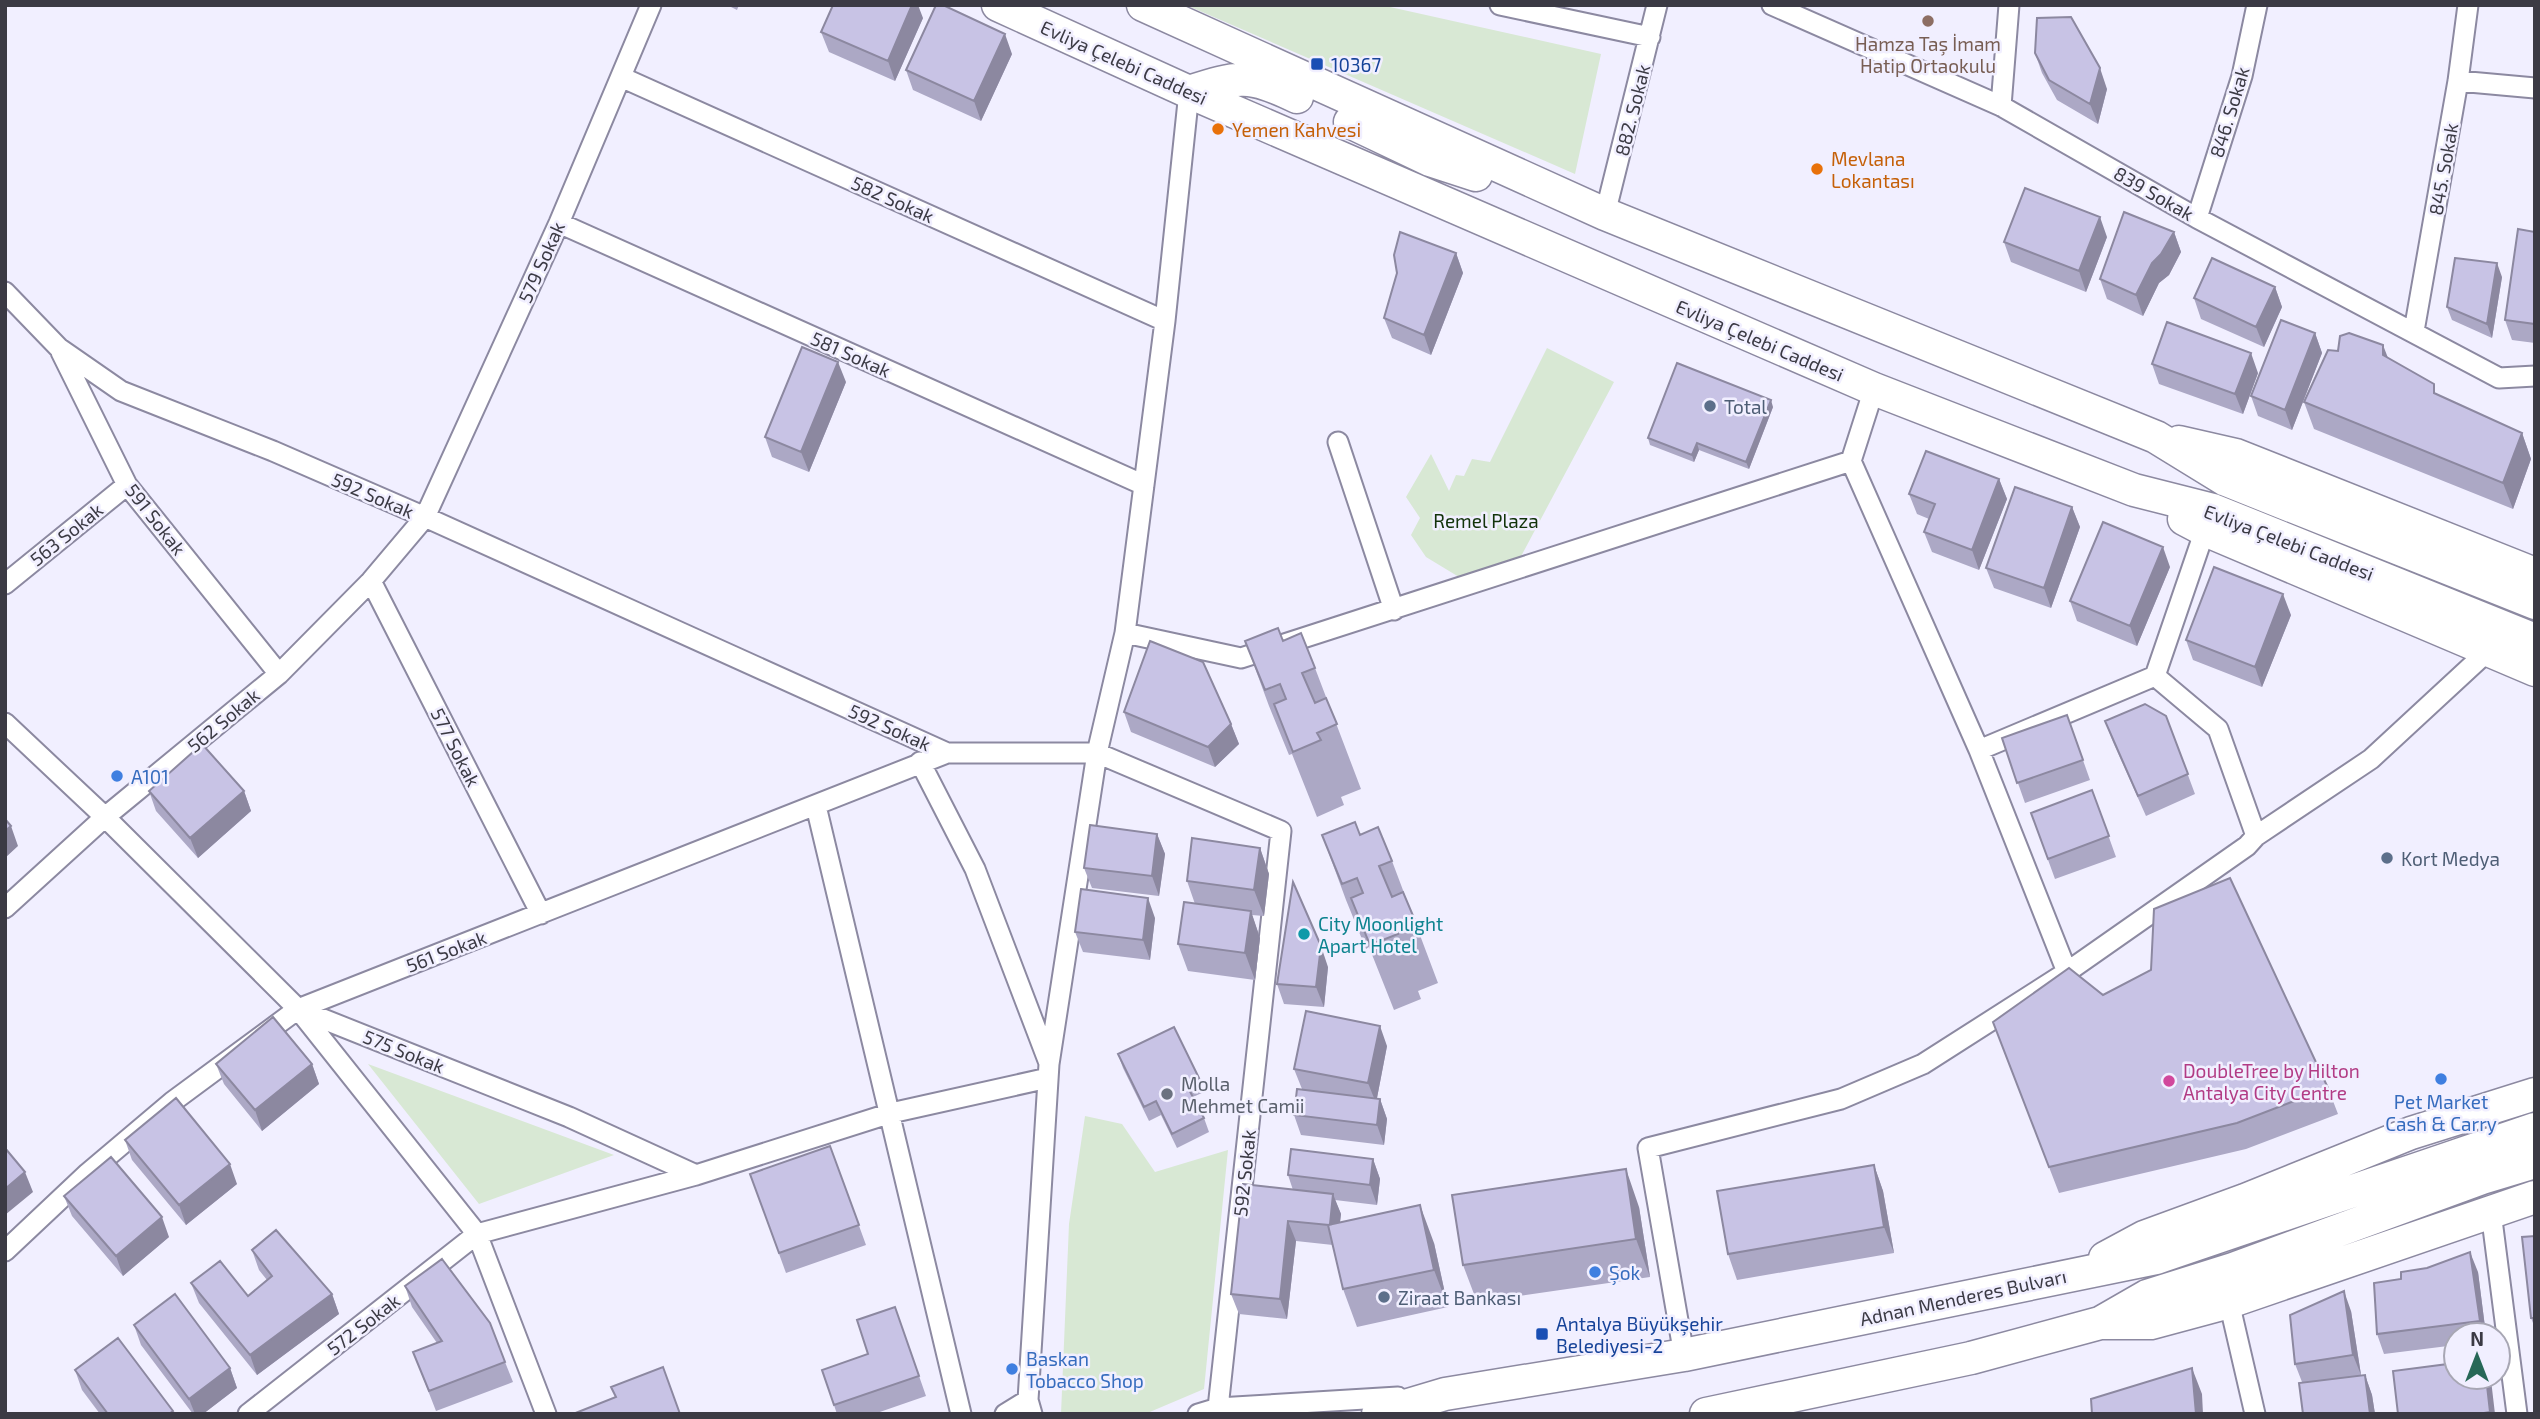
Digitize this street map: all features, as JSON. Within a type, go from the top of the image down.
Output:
[{"type":"main road","name":"Evliya Çelebi Caddesi","points":[[998,5],[1189,92],[1874,389],[2134,490],[2213,510],[2535,640]]},
{"type":"main road","name":"Evliya Çelebi Caddesi","points":[[1143,5],[1605,214],[2157,437],[2225,480],[2535,603]]},
{"type":"main road","points":[[1189,92],[1231,78],[1246,78],[1280,89],[1430,160],[1605,214]]},
{"type":"main road","points":[[2157,437],[2236,455],[2535,574]]},
{"type":"main road","points":[[2134,490],[2204,530],[2535,670]]},
{"type":"main road","points":[[2081,1271],[2144,1237],[2245,1200],[2411,1133],[2535,1094]]},
{"type":"main road","name":"Adnan Menderes Bulvarı","points":[[1378,1414],[1445,1394],[1684,1355],[2081,1271],[2157,1258],[2535,1129]]},
{"type":"main road","points":[[1706,1414],[1971,1358],[2100,1323],[2147,1296],[2233,1269],[2482,1178],[2535,1162]]},
{"type":"main road","points":[[2100,1323],[2151,1323],[2228,1302],[2535,1198]]},
{"type":"street","name":"579 Sokak","points":[[425,517],[559,223],[651,5]]},
{"type":"street","points":[[1500,5],[1650,37]]},
{"type":"street","name":"882. Sokak","points":[[1605,214],[1657,5]]},
{"type":"street","name":"839 Sokak","points":[[1772,5],[2001,106],[2196,218],[2499,378],[2535,376]]},
{"type":"street","points":[[2001,106],[2009,5]]},
{"type":"street","name":"846. Sokak","points":[[2196,218],[2242,76],[2258,5]]},
{"type":"street","name":"845. Sokak","points":[[2414,331],[2458,81],[2468,5]]},
{"type":"street","name":"582 Sokak","points":[[621,77],[1165,321]]},
{"type":"street","points":[[2458,81],[2535,89]]},
{"type":"street","points":[[1005,1414],[1030,1407],[1049,1071],[1097,753],[1125,633],[1165,321],[1189,92]]},
{"type":"street","name":"581 Sokak","points":[[559,223],[1144,485]]},
{"type":"street","name":"592 Sokak","points":[[5,292],[59,348],[121,391],[273,451],[425,517],[947,753],[1097,753],[1281,831],[1218,1408]]},
{"type":"street","name":"591 Sokak","points":[[59,348],[127,485],[279,674]]},
{"type":"street","points":[[1874,389],[1851,461],[1979,750],[2067,972]]},
{"type":"street","points":[[1338,442],[1394,610]]},
{"type":"street","points":[[1125,633],[1241,658],[1851,461]]},
{"type":"street","name":"563 Sokak","points":[[5,584],[127,485]]},
{"type":"street","name":"562 Sokak","points":[[5,908],[105,817],[279,674],[371,581],[425,517]]},
{"type":"street","points":[[1979,750],[2155,676],[2204,530]]},
{"type":"street","name":"577 Sokak","points":[[371,581],[541,914]]},
{"type":"street","points":[[1684,1355],[1648,1148],[1841,1099],[1923,1064],[2067,972],[2247,846],[2256,836],[2371,759],[2490,649]]},
{"type":"street","points":[[2155,676],[2218,729],[2256,836]]},
{"type":"street","name":"575 Sokak","points":[[5,723],[105,817],[298,1009],[569,1117],[696,1175]]},
{"type":"street","name":"561 Sokak","points":[[5,1251],[88,1172],[172,1101],[298,1009],[947,753]]},
{"type":"street","points":[[920,762],[975,869],[1049,1071]]},
{"type":"street","points":[[816,806],[961,1414]]},
{"type":"street","points":[[298,1009],[477,1234],[546,1414]]},
{"type":"street","points":[[477,1234],[696,1175],[891,1113],[1049,1071]]},
{"type":"street","points":[[2491,1212],[2517,1414]]},
{"type":"street","name":"572 Sokak","points":[[248,1414],[477,1234]]},
{"type":"street","points":[[2228,1302],[2255,1414]]},
{"type":"street","points":[[1198,1414],[1218,1408],[1445,1394]]},
{"type":"green space","points":[[1186,5],[1381,5],[1601,54],[1575,174]]},
{"type":"green space","name":"Remel Plaza","points":[[1547,348],[1614,382],[1519,560],[1459,577],[1426,557],[1411,535],[1420,518],[1406,497],[1431,454],[1449,491],[1456,475],[1464,476],[1472,459],[1490,462]]},
{"type":"green space","points":[[368,1064],[614,1155],[479,1204]]},
{"type":"green space","points":[[1085,1116],[1122,1124],[1155,1172],[1228,1150],[1204,1389],[1145,1414],[1061,1414],[1069,1224]]},
{"type":"building","points":[[833,5],[912,5],[888,61],[821,32]]},
{"type":"building","points":[[936,5],[943,5],[1005,34],[974,101],[906,70]]},
{"type":"building","points":[[2071,17],[2100,68],[2090,104],[2049,80],[2035,53],[2037,18]]},
{"type":"building","points":[[2025,188],[2100,217],[2079,271],[2004,242]]},
{"type":"building","points":[[2124,212],[2174,232],[2161,254],[2152,263],[2136,295],[2100,279]]},
{"type":"building","points":[[2518,229],[2535,232],[2535,324],[2505,320]]},
{"type":"building","points":[[1400,232],[1456,253],[1424,335],[1384,318],[1397,273],[1394,255]]},
{"type":"building","points":[[2212,258],[2275,287],[2256,327],[2194,298]]},
{"type":"building","points":[[2455,258],[2497,263],[2487,324],[2447,307]]},
{"type":"building","points":[[2281,320],[2315,333],[2285,410],[2251,396]]},
{"type":"building","points":[[2167,322],[2251,353],[2235,394],[2152,364]]},
{"type":"building","points":[[2349,333],[2383,345],[2383,355],[2434,384],[2434,393],[2522,433],[2503,483],[2304,402],[2328,350],[2338,351],[2340,336]]},
{"type":"building","points":[[802,347],[838,362],[801,452],[765,437]]},
{"type":"building","points":[[1677,363],[1771,400],[1746,462],[1697,443],[1692,455],[1648,438]]},
{"type":"building","points":[[1926,451],[1999,479],[1972,550],[1924,532],[1935,504],[1909,494]]},
{"type":"building","points":[[2015,487],[2072,507],[2044,588],[1986,568]]},
{"type":"building","points":[[2103,522],[2163,547],[2130,626],[2070,601]]},
{"type":"building","points":[[2214,567],[2283,594],[2255,667],[2186,640]]},
{"type":"building","points":[[1278,628],[1283,641],[1301,633],[1315,668],[1302,673],[1315,703],[1326,698],[1337,724],[1317,733],[1321,740],[1293,752],[1274,704],[1286,699],[1280,684],[1265,690],[1245,641]]},
{"type":"building","points":[[1150,641],[1203,662],[1231,724],[1208,747],[1124,712]]},
{"type":"building","points":[[2145,704],[2166,716],[2188,774],[2138,796],[2105,721]]},
{"type":"building","points":[[2067,715],[2083,760],[2017,783],[2002,738]]},
{"type":"building","points":[[202,744],[244,791],[190,838],[149,791]]},
{"type":"building","points":[[2092,790],[2109,836],[2048,859],[2031,813]]},
{"type":"building","points":[[5,819],[11,826],[5,831]]},
{"type":"building","points":[[1355,822],[1360,835],[1378,827],[1392,861],[1379,866],[1392,897],[1403,892],[1414,918],[1394,926],[1398,934],[1370,945],[1351,898],[1363,893],[1357,878],[1342,884],[1322,835]]},
{"type":"building","points":[[1090,825],[1157,834],[1152,876],[1084,868]]},
{"type":"building","points":[[1192,838],[1260,848],[1254,890],[1187,881]]},
{"type":"building","name":"DoubleTree by Hilton Antalya City Centre","points":[[2230,878],[2328,1088],[2237,1123],[2049,1167],[1993,1022],[2069,968],[2103,995],[2151,970],[2154,909]]},
{"type":"building","name":"City Moonlight Apart Hotel","points":[[1293,882],[1321,946],[1316,987],[1277,984]]},
{"type":"building","points":[[1081,889],[1148,898],[1143,940],[1075,932]]},
{"type":"building","points":[[1184,902],[1251,911],[1245,953],[1178,944]]},
{"type":"building","points":[[1306,1011],[1380,1026],[1368,1083],[1294,1069]]},
{"type":"building","points":[[273,1017],[312,1064],[255,1110],[216,1064]]},
{"type":"building","name":"Molla Mehmet Camii","points":[[1174,1027],[1199,1078],[1186,1084],[1204,1118],[1172,1134],[1156,1101],[1144,1107],[1118,1054]]},
{"type":"building","points":[[1297,1089],[1380,1099],[1377,1125],[1294,1115]]},
{"type":"building","points":[[176,1098],[230,1164],[179,1205],[125,1140]]},
{"type":"building","points":[[830,1146],[859,1225],[779,1253],[750,1174]]},
{"type":"building","points":[[5,1148],[25,1172],[5,1189]]},
{"type":"building","points":[[1291,1149],[1373,1159],[1370,1185],[1288,1175]]},
{"type":"building","points":[[111,1157],[162,1217],[116,1256],[64,1196]]},
{"type":"building","points":[[1874,1165],[1884,1227],[1728,1254],[1717,1191]]},
{"type":"building","points":[[1626,1169],[1636,1239],[1463,1265],[1452,1195]]},
{"type":"building","points":[[1243,1184],[1333,1194],[1329,1225],[1288,1221],[1280,1299],[1231,1294]]},
{"type":"building","points":[[1420,1205],[1434,1270],[1343,1289],[1328,1225]]},
{"type":"building","points":[[276,1230],[332,1294],[250,1355],[191,1283],[220,1261],[248,1296],[272,1276],[252,1250]]},
{"type":"building","points":[[2535,1236],[2535,1318],[2531,1318],[2522,1237]]},
{"type":"building","points":[[2470,1252],[2480,1321],[2442,1321],[2442,1326],[2377,1334],[2374,1283],[2401,1279],[2401,1272],[2427,1268]]},
{"type":"building","points":[[442,1259],[490,1323],[505,1362],[429,1391],[413,1352],[442,1341],[405,1286]]},
{"type":"building","points":[[2344,1291],[2353,1355],[2295,1364],[2290,1315]]},
{"type":"building","points":[[175,1294],[230,1368],[189,1399],[134,1325]]},
{"type":"building","points":[[895,1307],[919,1376],[834,1405],[822,1370],[868,1354],[857,1320]]},
{"type":"building","points":[[118,1338],[173,1411],[169,1414],[108,1414],[75,1370]]},
{"type":"building","points":[[2442,1365],[2442,1391],[2488,1391],[2490,1412],[2398,1414],[2393,1371]]},
{"type":"building","points":[[663,1367],[680,1414],[573,1414],[616,1397],[611,1387]]},
{"type":"building","points":[[2192,1368],[2196,1414],[2092,1414],[2091,1399]]},
{"type":"building","points":[[2365,1375],[2370,1414],[2303,1414],[2299,1383]]},
{"type":"place","name":"Hamza Taş İmam Hatip Ortaokulu","points":[[1928,21]]},
{"type":"place","name":"10367","points":[[1317,64]]},
{"type":"place","name":"Yemen Kahvesi","points":[[1218,129]]},
{"type":"place","name":"Mevlana Lokantası","points":[[1817,169]]},
{"type":"place","name":"Total","points":[[1710,406]]},
{"type":"place","name":"A101","points":[[117,776]]},
{"type":"place","name":"Kort Medya","points":[[2387,858]]},
{"type":"place","name":"City Moonlight Apart Hotel","points":[[1304,934]]},
{"type":"place","name":"Pet Market Cash & Carry","points":[[2441,1079]]},
{"type":"place","name":"DoubleTree by Hilton Antalya City Centre","points":[[2169,1081]]},
{"type":"place","name":"Molla Mehmet Camii","points":[[1167,1094]]},
{"type":"place","name":"Şok","points":[[1595,1272]]},
{"type":"place","name":"Ziraat Bankası","points":[[1384,1297]]},
{"type":"place","name":"Antalya Büyükşehir Belediyesi-2","points":[[1542,1334]]},
{"type":"place","name":"Baskan Tobacco Shop","points":[[1012,1369]]}]
